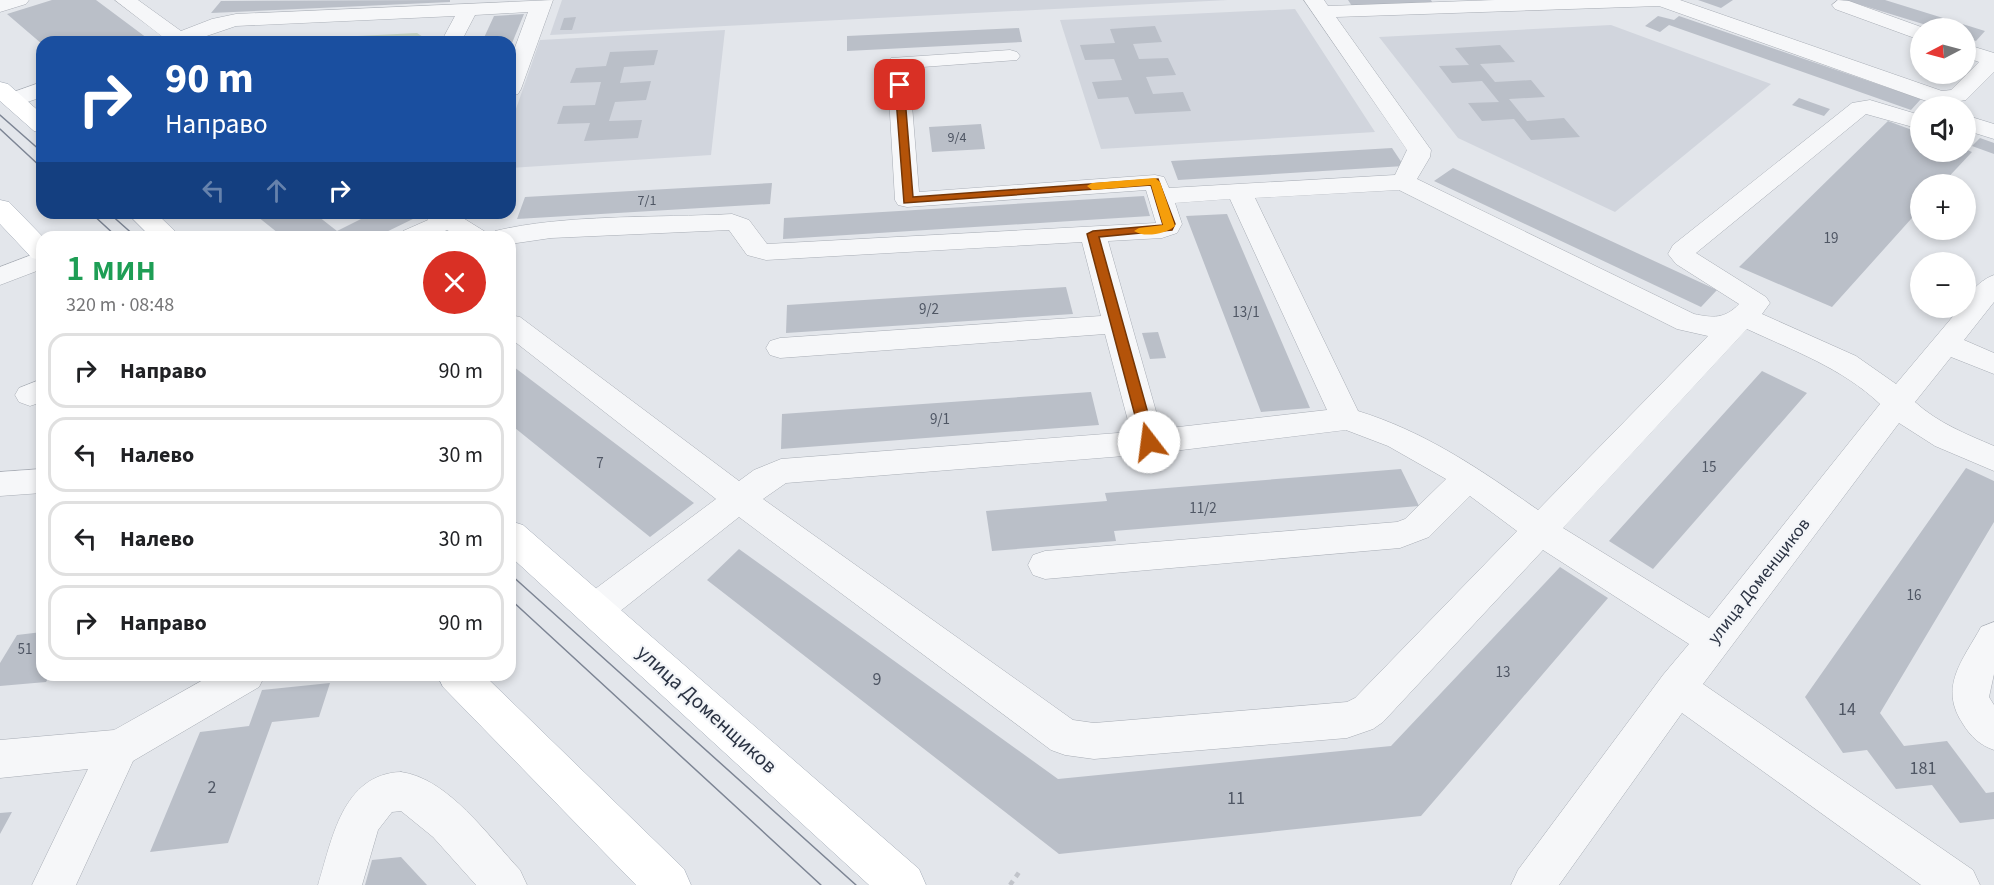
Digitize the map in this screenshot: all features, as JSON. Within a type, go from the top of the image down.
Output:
[{"type":"main road","points":[[6,94],[36,121]]},
{"type":"main road","points":[[0,208],[36,246]]},
{"type":"main road","points":[[147,219],[160,231]]},
{"type":"main road","name":"улица Доменщиков","points":[[516,540],[596,609],[903,885]]},
{"type":"main road","points":[[463,681],[668,885]]},
{"type":"street","points":[[0,6],[19,0]]},
{"type":"street","points":[[125,0],[170,36]]},
{"type":"street","points":[[1319,6],[1661,0],[1910,99]]},
{"type":"street","points":[[187,36],[236,20],[468,10],[542,3],[516,73]]},
{"type":"street","points":[[1842,5],[1910,30]]},
{"type":"street","points":[[1319,6],[1419,150],[1418,157],[1403,182]]},
{"type":"street","points":[[455,36],[468,10]]},
{"type":"street","points":[[1956,96],[1994,60],[1976,54]]},
{"type":"street","points":[[516,235],[551,230],[732,222],[740,225],[756,249],[766,252],[1168,228],[1169,224],[1155,182],[908,200],[898,62],[1010,56]]},
{"type":"street","points":[[6,94],[36,90]]},
{"type":"street","points":[[516,329],[739,499],[1052,729],[1079,741],[1347,720],[1359,717],[1369,710],[1756,303],[1685,258],[1681,254],[1682,250],[1860,108],[1910,108]]},
{"type":"street","points":[[1976,126],[1994,132]]},
{"type":"street","points":[[1160,196],[1403,182],[1687,322],[1717,328],[1744,317],[1846,363],[1873,380],[1918,422],[1946,438],[1994,459]]},
{"type":"street","points":[[1239,191],[1346,419]]},
{"type":"street","points":[[421,231],[439,219]]},
{"type":"street","points":[[451,219],[470,231]]},
{"type":"street","points":[[1093,234],[1149,442]]},
{"type":"street","points":[[0,277],[36,262]]},
{"type":"street","name":"улица Доменщиков","points":[[1533,885],[1676,687],[1896,403],[1994,284]]},
{"type":"street","points":[[780,348],[1117,324]]},
{"type":"street","points":[[1945,343],[1994,364]]},
{"type":"street","points":[[596,609],[773,474],[790,470],[1149,442],[1346,419],[1372,426],[1405,441],[1469,477],[1540,530],[1714,640]]},
{"type":"street","points":[[1045,565],[1400,535],[1417,528],[1469,477]]},
{"type":"street","points":[[0,483],[36,481]]},
{"type":"street","points":[[1994,638],[1970,686],[1968,698],[1976,714],[1994,732]]},
{"type":"street","points":[[0,759],[119,748],[236,681]]},
{"type":"street","points":[[1676,687],[1958,885]]},
{"type":"street","points":[[54,885],[119,748]]},
{"type":"street","points":[[340,885],[359,824],[369,805],[386,793],[400,790],[428,804],[505,885]]},
{"type":"path","points":[[1010,885],[1020,871]]},
{"type":"shaded area","points":[[562,0],[1228,0],[550,35]]},
{"type":"shaded area","points":[[1295,9],[1375,132],[1101,149],[1060,20]]},
{"type":"shaded area","points":[[1611,25],[1771,84],[1615,212],[1458,138],[1379,37]]},
{"type":"shaded area","points":[[725,30],[711,155],[516,168],[516,109],[540,40]]},
{"type":"green space","points":[[417,33],[422,36],[358,36]]},
{"type":"building","points":[[52,0],[96,0],[144,36],[36,36],[36,39],[7,14]]},
{"type":"building","points":[[450,0],[450,2],[211,13],[221,1]]},
{"type":"building","points":[[1348,0],[1431,0],[1432,2],[1352,6]]},
{"type":"building","points":[[1698,0],[1733,0],[1721,8]]},
{"type":"building","points":[[1845,0],[1885,0],[1943,18],[1910,18],[1910,20]]},
{"type":"building","points":[[524,14],[515,36],[485,36],[494,16]]},
{"type":"building","points":[[1658,16],[1674,20],[1679,16],[1912,96],[1910,96],[1910,110],[1669,25],[1660,32],[1645,26]]},
{"type":"building","points":[[576,17],[572,30],[560,30],[564,18]]},
{"type":"building","points":[[1155,26],[1162,42],[1133,44],[1139,59],[1168,58],[1176,75],[1146,77],[1153,94],[1183,92],[1191,111],[1135,114],[1128,97],[1098,99],[1092,82],[1122,80],[1114,59],[1085,60],[1080,45],[1115,43],[1110,29]]},
{"type":"building","points":[[1019,28],[1022,42],[847,51],[847,36]]},
{"type":"building","points":[[1976,28],[1985,31],[1976,41]]},
{"type":"building","points":[[1500,45],[1515,62],[1480,64],[1495,82],[1531,80],[1545,97],[1509,99],[1527,121],[1564,118],[1580,137],[1531,140],[1514,119],[1482,121],[1468,103],[1499,102],[1482,81],[1452,83],[1439,66],[1469,65],[1455,48]]},
{"type":"building","points":[[658,50],[654,65],[624,67],[620,83],[651,81],[646,100],[615,102],[609,121],[642,120],[638,138],[584,141],[590,123],[557,124],[563,106],[595,105],[601,82],[570,83],[576,68],[606,66],[610,52]]},
{"type":"building","points":[[1799,98],[1830,109],[1824,116],[1792,105]]},
{"type":"building","points":[[1888,121],[1910,129],[1910,162],[1963,162],[1951,174],[1910,174],[1910,220],[1832,307],[1739,267]]},
{"type":"building","points":[[981,124],[985,149],[932,152],[929,127]]},
{"type":"building","points":[[1980,138],[1994,143],[1994,154],[1976,147],[1976,142]]},
{"type":"building","points":[[1392,148],[1404,166],[1178,180],[1171,161]]},
{"type":"building","points":[[1453,168],[1717,290],[1701,307],[1434,181]]},
{"type":"building","points":[[772,183],[770,204],[517,219],[525,197]]},
{"type":"building","points":[[1144,196],[1150,216],[783,239],[784,218]]},
{"type":"building","points":[[1227,214],[1310,408],[1261,412],[1186,216]]},
{"type":"building","points":[[260,219],[322,219],[337,231],[276,231]]},
{"type":"building","points":[[361,219],[413,219],[388,231],[337,231]]},
{"type":"building","points":[[1066,287],[1073,314],[786,333],[787,305]]},
{"type":"building","points":[[1158,332],[1166,358],[1150,359],[1142,333]]},
{"type":"building","points":[[516,369],[694,503],[650,537],[516,429]]},
{"type":"building","points":[[1762,371],[1807,393],[1653,569],[1609,541]]},
{"type":"building","points":[[1091,392],[1099,425],[781,449],[782,414]]},
{"type":"building","points":[[1966,468],[1994,481],[1994,522],[1880,713],[1904,746],[1947,741],[1986,793],[1994,792],[1994,819],[1960,823],[1932,785],[1896,789],[1867,750],[1843,753],[1805,697]]},
{"type":"building","points":[[1401,469],[1419,506],[1114,531],[1116,541],[992,551],[986,511],[1107,501],[1105,493]]},
{"type":"building","points":[[739,549],[1058,779],[1391,746],[1560,567],[1608,598],[1421,816],[1059,854],[707,580]]},
{"type":"building","points":[[36,633],[36,681],[46,682],[0,686],[0,663],[17,635]]},
{"type":"building","points":[[330,683],[319,717],[272,722],[228,843],[150,852],[200,732],[249,726],[262,690]]},
{"type":"building","points":[[12,812],[0,834],[0,813]]},
{"type":"building","points":[[401,857],[427,885],[365,885],[372,860]]},
{"type":"tram line","points":[[0,115],[36,147]]},
{"type":"tram line","points":[[0,129],[36,162]]},
{"type":"tram line","points":[[98,219],[110,231]]},
{"type":"tram line","points":[[116,219],[129,231]]},
{"type":"tram line","points":[[516,579],[856,885]]},
{"type":"tram line","points":[[516,605],[821,885]]},
{"type":"slow traffic","points":[[1092,186],[1155,182],[1169,226],[1162,230],[1139,231]]},
{"type":"route","points":[[900,85],[908,200],[1155,182],[1169,224],[1168,228],[1093,234],[1149,442]]}]
